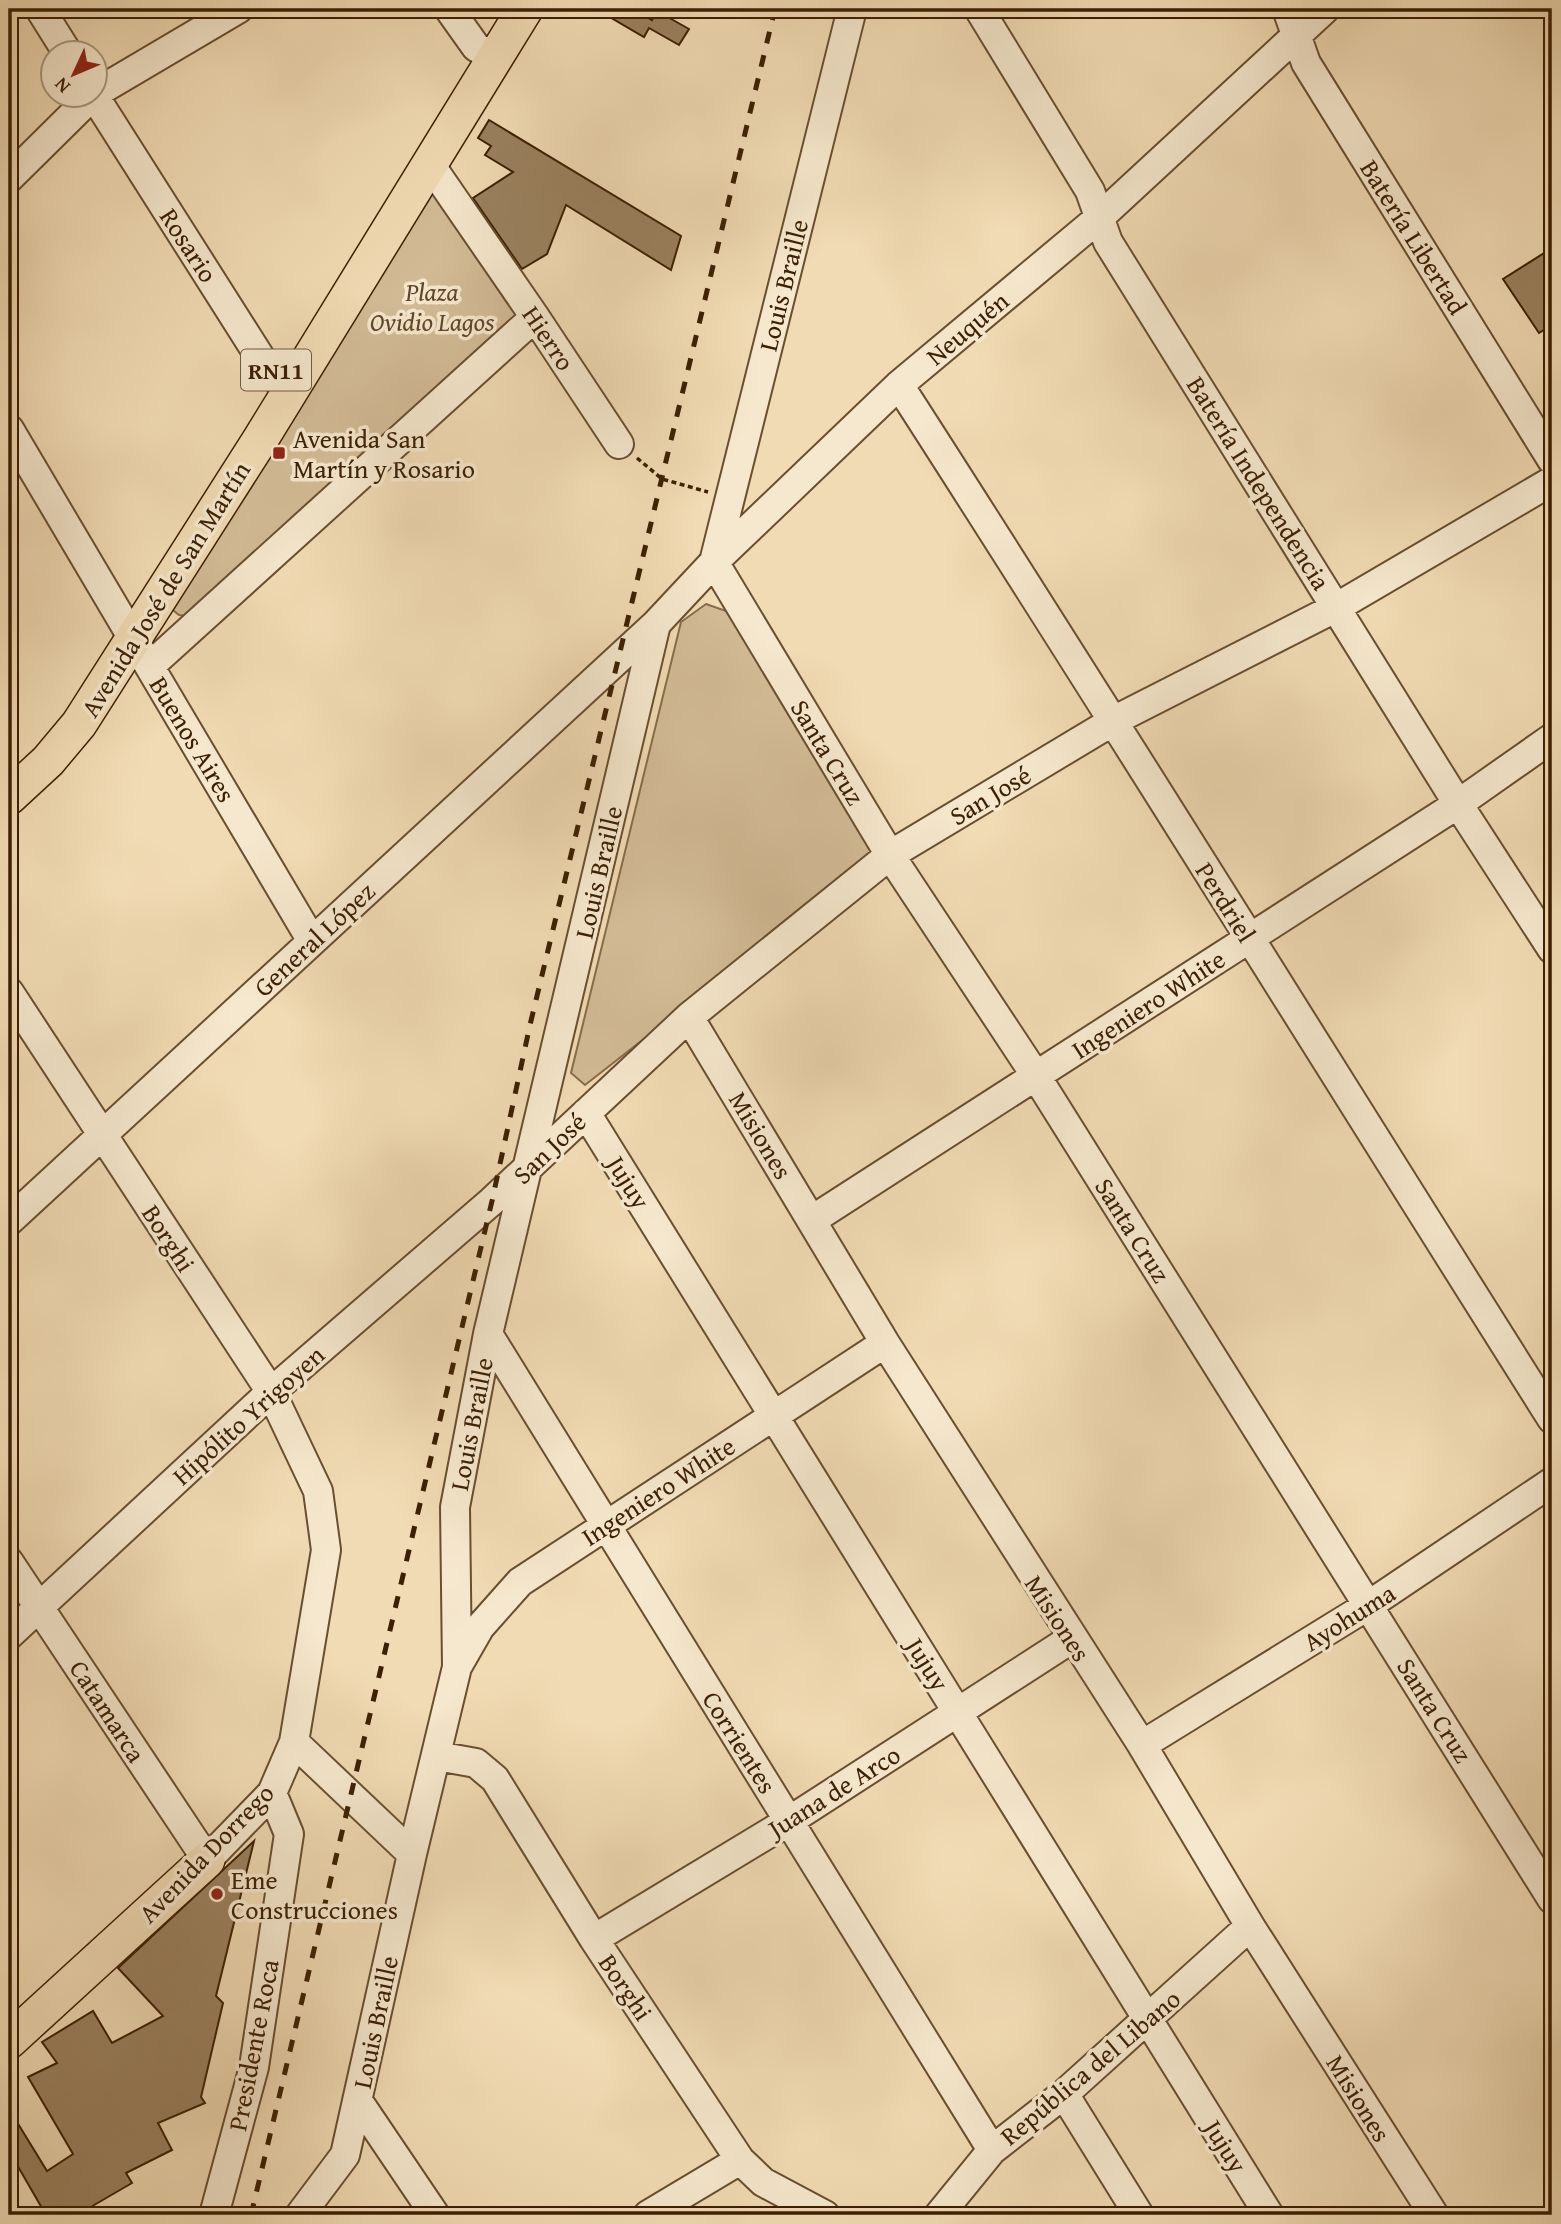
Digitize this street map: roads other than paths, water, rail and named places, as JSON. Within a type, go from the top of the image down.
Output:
[{"type":"main road","name":"Avenida José de San Martín","points":[[9,797],[66,742],[135,641],[168,588],[282,382],[429,163],[485,52],[500,9]]},
{"type":"main road","name":"Avenida José de San Martín","points":[[9,769],[135,641],[282,382],[485,52],[525,9]]},
{"type":"main road","name":"Avenida Dorrego","points":[[9,2041],[206,1860]]},
{"type":"street","points":[[40,9],[58,38]]},
{"type":"street","points":[[108,87],[238,9]]},
{"type":"street","points":[[449,9],[485,52]]},
{"type":"street","name":"Louis Braille","points":[[714,562],[852,9]]},
{"type":"street","name":"Batería Independencia","points":[[979,9],[1090,191],[1108,242],[1458,804],[1552,949]]},
{"type":"street","name":"Batería Libertad","points":[[1287,9],[1306,63],[1552,460]]},
{"type":"street","name":"Neuquén","points":[[619,658],[656,624],[714,562],[899,385],[1099,218],[1325,9]]},
{"type":"street","points":[[9,178],[81,108]]},
{"type":"street","name":"Rosario","points":[[103,108],[282,382]]},
{"type":"street","name":"Hierro","points":[[429,163],[536,317],[619,444]]},
{"type":"street","points":[[135,641],[203,618],[536,317]]},
{"type":"street","name":"Perdriel","points":[[899,385],[1115,720],[1249,940],[1552,1419]]},
{"type":"street","name":"Buenos Aires","points":[[9,429],[312,941]]},
{"type":"street","name":"San José","points":[[492,1201],[690,1017],[890,855],[1115,720],[1337,607],[1552,481]]},
{"type":"street","name":"Santa Cruz","points":[[714,562],[890,855],[1036,1076],[1552,1899]]},
{"type":"street","points":[[168,588],[168,606],[179,615],[203,618]]},
{"type":"street","name":"Louis Braille","points":[[300,2215],[345,2155],[457,1667],[455,1507],[488,1334],[656,624]]},
{"type":"street","name":"General López","points":[[9,1221],[619,658]]},
{"type":"street","name":"Ingeniero White","points":[[812,1220],[1458,804],[1552,738]]},
{"type":"street","name":"Borghi","points":[[9,992],[271,1392],[318,1491]]},
{"type":"street","name":"Misiones","points":[[690,1017],[885,1343],[1071,1639],[1142,1745],[1250,1926],[1434,2215]]},
{"type":"street","name":"Jujuy","points":[[586,1113],[1269,2215]]},
{"type":"street","name":"Hipólito Yrigoyen","points":[[9,1635],[271,1392],[492,1201]]},
{"type":"street","name":"Corrientes","points":[[488,1334],[992,2150]]},
{"type":"street","name":"Ingeniero White","points":[[457,1667],[480,1627],[520,1582],[885,1343]]},
{"type":"street","name":"Ayohuma","points":[[1142,1745],[1369,1605],[1552,1482]]},
{"type":"street","name":"Avenida Dorrego","points":[[206,1860],[272,1793],[295,1742],[326,1550],[318,1491]]},
{"type":"street","name":"Catamarca","points":[[9,1562],[206,1860]]},
{"type":"street","name":"Juana de Arco","points":[[594,1939],[789,1821],[1071,1639]]},
{"type":"street","points":[[295,1742],[412,1854]]},
{"type":"street","name":"Borghi","points":[[437,1756],[476,1763],[495,1779],[594,1939],[740,2160],[763,2182],[825,2215]]},
{"type":"street","name":"Presidente Roca","points":[[214,2215],[254,2067],[289,1834],[272,1793]]},
{"type":"street","name":"República del Libano","points":[[939,2215],[992,2150],[1064,2094],[1250,1926]]},
{"type":"street","points":[[1064,2094],[1139,2215]]},
{"type":"street","points":[[358,2101],[435,2215]]},
{"type":"street","points":[[648,2215],[740,2160]]},
{"type":"railway","points":[[251,2215],[492,1201],[530,1025],[775,9]]},
{"type":"place","name":"Avenida San Martín y Rosario","points":[[279,453]]},
{"type":"place","name":"Eme Construcciones","points":[[217,1894]]},
{"type":"park label","name":"Plaza Ovidio Lagos","points":[[432,306]]}]
